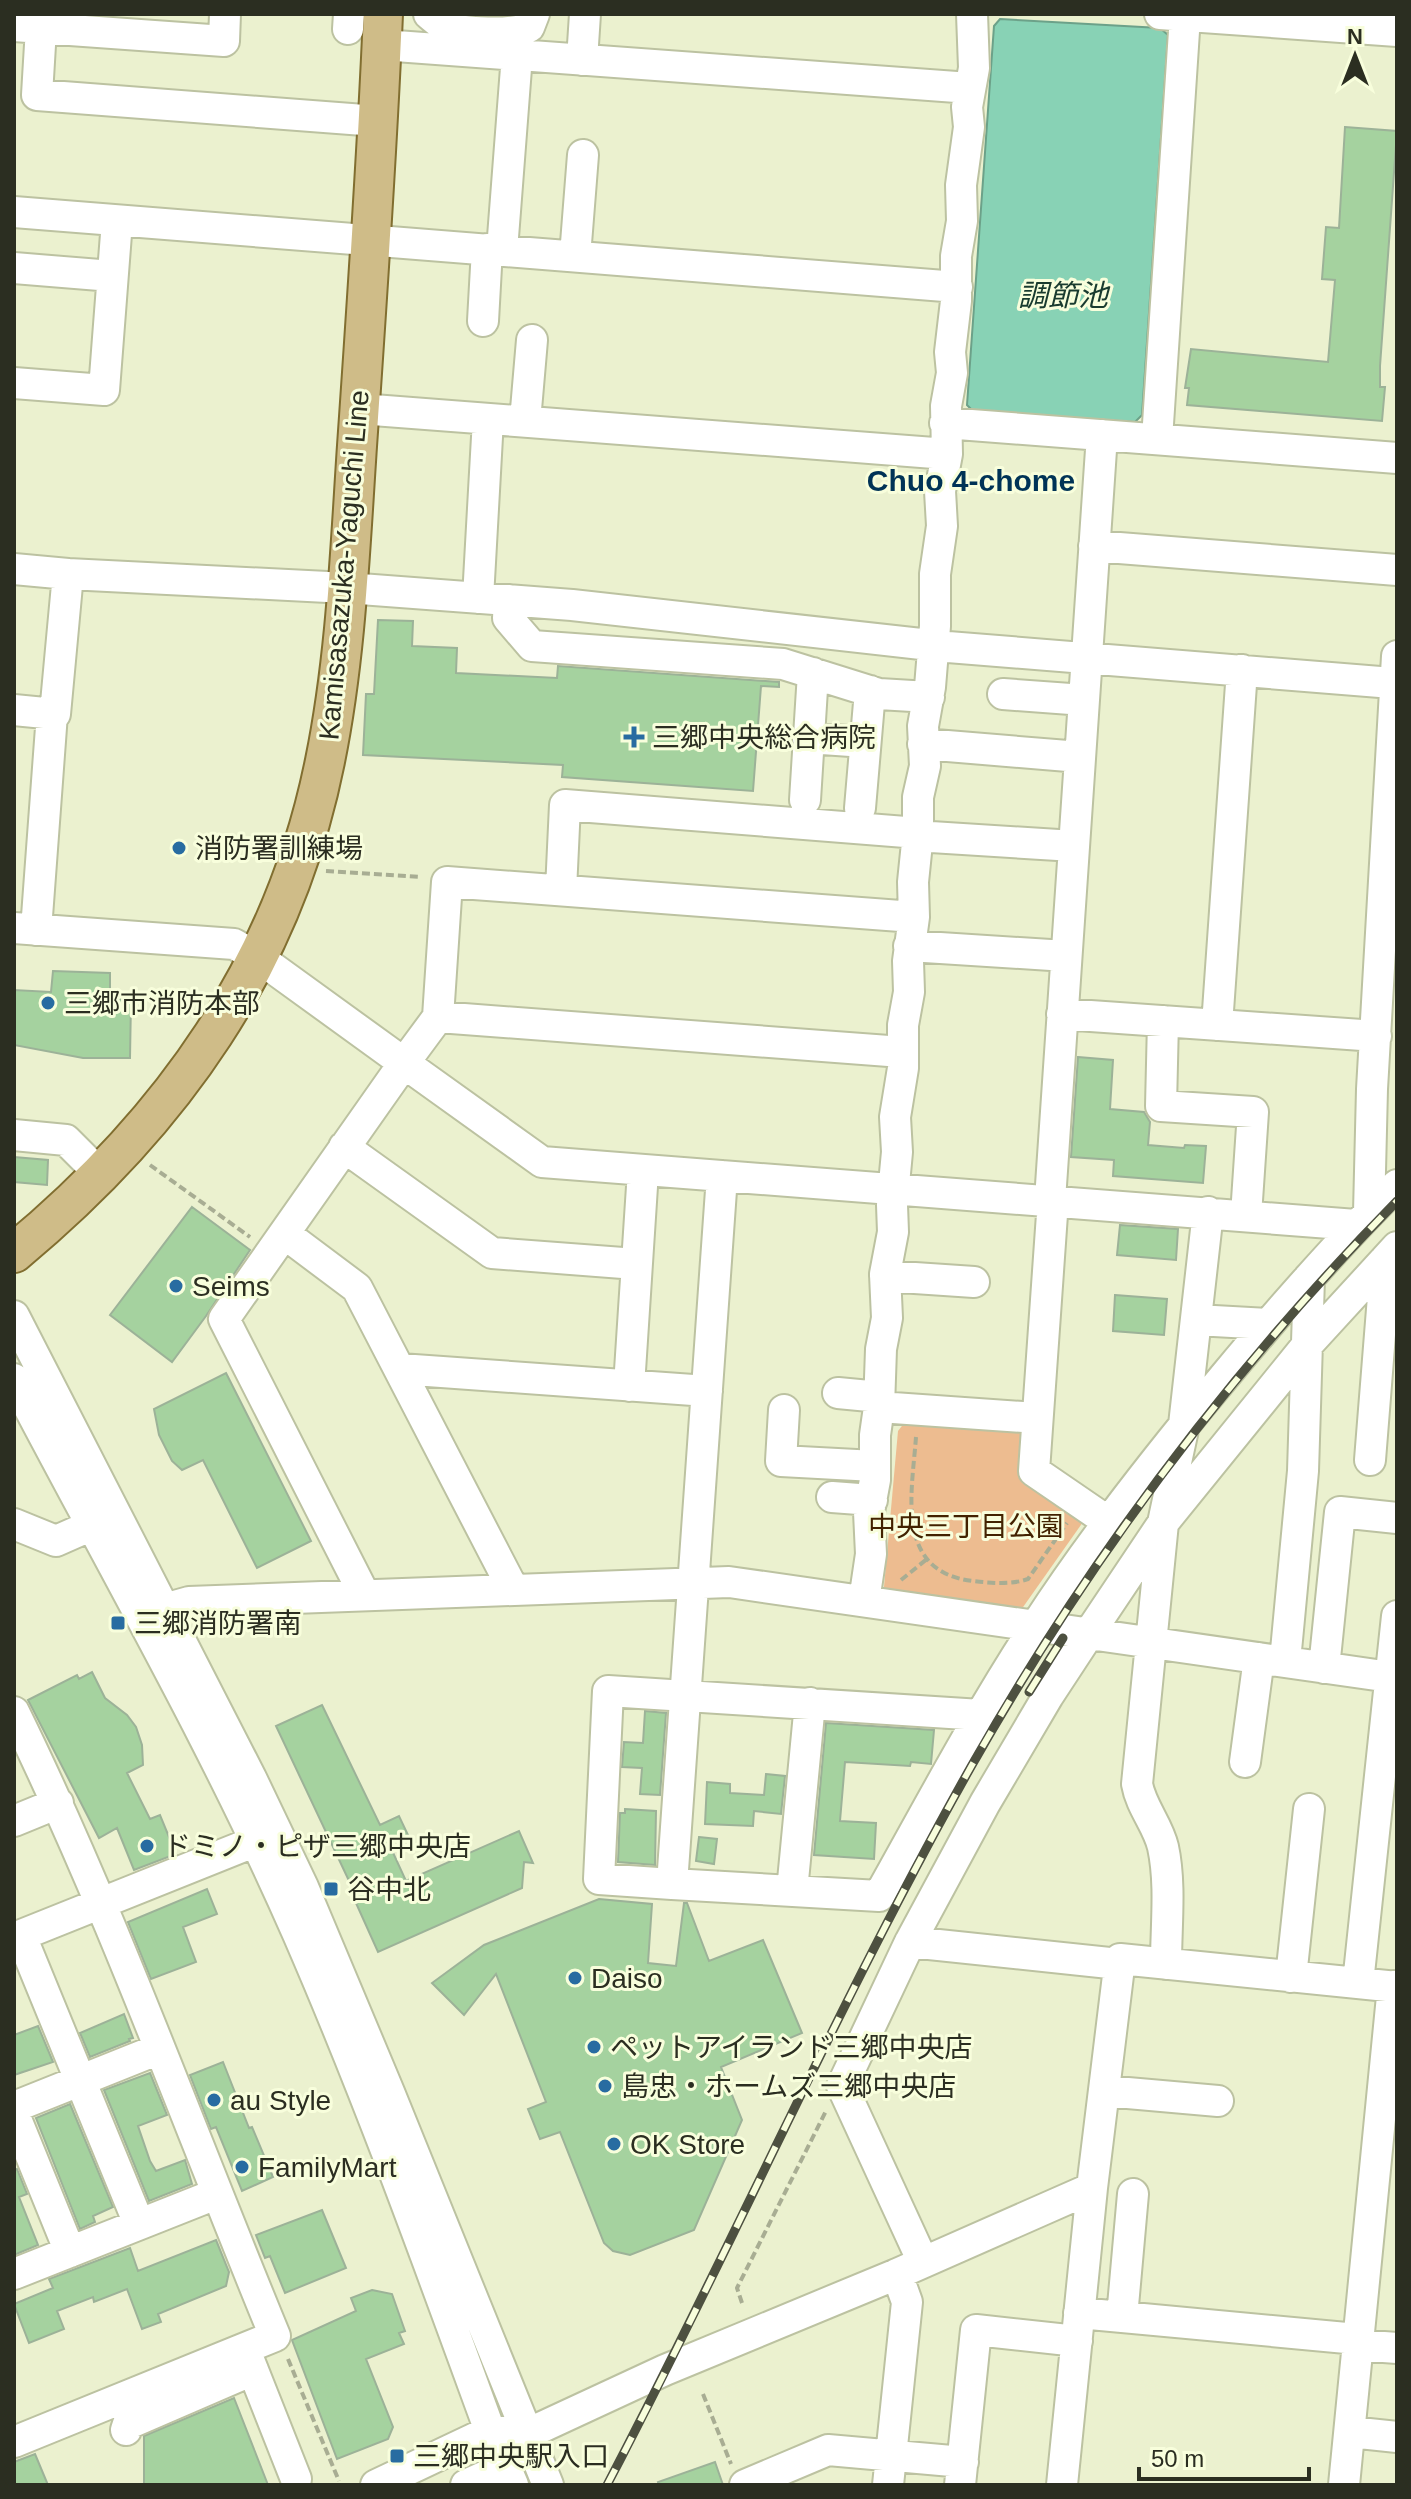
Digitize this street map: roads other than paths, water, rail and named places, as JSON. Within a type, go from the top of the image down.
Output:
[{"type":"main road","name":"Kamisasazuka-Yaguchi Line","points":[[14,1253],[129,1147],[196,1063],[259,958],[292,878],[325,763],[338,689],[360,409],[382,30]]},
{"type":"street","points":[[225,14],[224,41],[28,27],[37,95],[377,121]]},
{"type":"street","points":[[429,14],[441,24],[456,29],[520,32],[529,27],[534,14]]},
{"type":"street","points":[[582,60],[585,14]]},
{"type":"street","points":[[864,1601],[871,1554],[869,1512],[880,1402],[881,1349],[887,1318],[885,1276],[893,1232],[897,1152],[895,1117],[903,1068],[909,992],[918,797],[925,766],[923,726],[929,697],[935,574],[942,526],[940,491],[947,454],[945,423],[952,373],[950,343],[962,221],[961,185],[969,127],[967,107],[974,68],[972,14]]},
{"type":"street","points":[[1157,439],[1178,15],[1397,31]]},
{"type":"street","points":[[382,30],[517,55],[970,88]]},
{"type":"street","points":[[483,321],[517,55]]},
{"type":"street","points":[[575,256],[583,155]]},
{"type":"street","points":[[14,212],[957,287]]},
{"type":"street","points":[[14,383],[104,390],[117,221]]},
{"type":"street","points":[[14,268],[112,276]]},
{"type":"street","points":[[525,421],[532,340]]},
{"type":"street","points":[[360,409],[947,454]]},
{"type":"street","points":[[478,598],[488,419]]},
{"type":"street","points":[[945,423],[1397,458]]},
{"type":"street","points":[[1102,435],[1034,1471],[1107,1521]]},
{"type":"street","points":[[1094,546],[1397,570]]},
{"type":"street","points":[[14,569],[509,600],[933,646],[1380,682],[1397,671]]},
{"type":"street","points":[[68,574],[55,714],[52,714],[25,929],[234,944],[259,958],[542,1162],[1246,1215],[1361,1220],[1393,1255],[1370,1460]]},
{"type":"street","points":[[509,600],[508,618],[532,646],[783,664],[870,691],[929,697]]},
{"type":"street","points":[[1217,1025],[1242,670]]},
{"type":"street","points":[[1361,1220],[1385,1090],[1376,1036],[1391,906],[1397,671]]},
{"type":"street","points":[[805,800],[813,673]]},
{"type":"street","points":[[860,808],[870,691]]},
{"type":"street","points":[[1003,694],[1084,700]]},
{"type":"street","points":[[14,710],[52,714]]},
{"type":"street","points":[[808,738],[865,742]]},
{"type":"street","points":[[923,744],[1080,757]]},
{"type":"street","points":[[561,890],[565,805],[918,833],[931,837],[1074,846]]},
{"type":"street","points":[[364,1594],[224,1319],[438,1017],[447,882],[561,890],[911,931],[1066,956]]},
{"type":"street","points":[[1062,1014],[1376,1036]]},
{"type":"street","points":[[438,1017],[902,1052]]},
{"type":"street","points":[[1163,1021],[1161,1106],[1253,1112],[1246,1215]]},
{"type":"street","points":[[14,1135],[66,1140],[101,1175]]},
{"type":"street","points":[[344,1147],[492,1253],[636,1264]]},
{"type":"street","points":[[629,1386],[643,1171]]},
{"type":"street","points":[[672,1884],[722,1176]]},
{"type":"street","points":[[981,1715],[608,1691],[599,1879],[879,1896],[1036,1624],[1107,1521],[1268,1324],[1361,1220],[1397,1185]]},
{"type":"street","points":[[1166,1964],[1166,1864],[1162,1842],[1140,1800],[1137,1784],[1163,1523],[1184,1425],[1208,1212]]},
{"type":"street","points":[[279,1243],[357,1288],[513,1589]]},
{"type":"street","points":[[888,2485],[910,2268],[842,2086],[910,1942],[985,1803],[1088,1635],[1163,1523],[1308,1344],[1393,1255]]},
{"type":"street","points":[[885,1276],[974,1282]]},
{"type":"street","points":[[1245,1762],[1272,1660],[1303,1471],[1309,1278]]},
{"type":"street","points":[[14,1316],[251,1778],[303,1887],[548,2485]]},
{"type":"street","points":[[1196,1320],[1268,1324]]},
{"type":"street","points":[[400,1369],[707,1391]]},
{"type":"street","points":[[14,1379],[194,1719],[297,1933],[362,2091],[490,2431],[510,2476]]},
{"type":"street","points":[[838,1393],[918,1410],[1037,1418]]},
{"type":"street","points":[[784,1410],[781,1461],[875,1466]]},
{"type":"street","points":[[832,1497],[872,1500]]},
{"type":"street","points":[[1324,1668],[1340,1512],[1397,1518]]},
{"type":"street","points":[[14,1524],[56,1541],[90,1526]]},
{"type":"street","points":[[164,1609],[189,1602],[729,1582],[1394,1678]]},
{"type":"street","points":[[1358,1983],[1394,1678],[1397,1616]]},
{"type":"street","points":[[792,1891],[810,1703]]},
{"type":"street","points":[[14,1712],[58,1803],[100,1902],[275,2336],[248,2359],[128,2424],[126,2430]]},
{"type":"street","points":[[14,1821],[58,1803]]},
{"type":"street","points":[[1291,1977],[1309,1809]]},
{"type":"street","points":[[139,2224],[17,1937],[254,1842]]},
{"type":"street","points":[[910,1942],[1119,1964]]},
{"type":"street","points":[[1062,2485],[1092,2188],[1120,1959],[1395,1987],[1344,2485]]},
{"type":"street","points":[[14,2107],[159,2049]]},
{"type":"street","points":[[1105,2091],[1218,2101]]},
{"type":"street","points":[[14,2114],[70,2252]]},
{"type":"street","points":[[376,2485],[490,2431],[527,2434],[665,2370],[1092,2188]]},
{"type":"street","points":[[14,2274],[216,2194]]},
{"type":"street","points":[[1122,2317],[1133,2194]]},
{"type":"street","points":[[745,2485],[828,2450],[891,2454],[962,2474],[976,2330],[1078,2327],[1122,2317],[1397,2348]]},
{"type":"street","points":[[14,2442],[248,2359]]},
{"type":"street","points":[[248,2359],[296,2479]]},
{"type":"street","points":[[1350,2432],[1397,2437]]},
{"type":"street","points":[[510,2476],[527,2434]]},
{"type":"street","points":[[466,2485],[510,2476]]},
{"type":"water","name":"調節池","points":[[1000,19],[1160,28],[1168,35],[1142,415],[1135,422],[974,412],[967,405],[994,26]]},
{"type":"railway","points":[[607,2485],[877,1943],[972,1765],[1017,1689],[1064,1614],[1166,1469],[1277,1331],[1397,1201]]},
{"type":"railway","points":[[1029,1692],[1063,1638]]},
{"type":"place","name":"三郷中央総合病院","points":[[634,737]]},
{"type":"place","name":"消防署訓練場","points":[[179,848]]},
{"type":"place","name":"三郷市消防本部","points":[[48,1003]]},
{"type":"place","name":"Seims","points":[[176,1286]]},
{"type":"place","name":"三郷消防署南","points":[[118,1623]]},
{"type":"place","name":"ドミノ・ピザ三郷中央店","points":[[147,1846]]},
{"type":"place","name":"谷中北","points":[[331,1889]]},
{"type":"place","name":"Daiso","points":[[575,1978]]},
{"type":"place","name":"ペットアイランド三郷中央店","points":[[594,2047]]},
{"type":"place","name":"島忠・ホームズ三郷中央店","points":[[605,2086]]},
{"type":"place","name":"au Style","points":[[214,2100]]},
{"type":"place","name":"OK Store","points":[[614,2144]]},
{"type":"place","name":"FamilyMart","points":[[242,2167]]},
{"type":"place","name":"三郷中央駅入口","points":[[397,2456]]},
{"type":"district","name":"Chuo 4-chome","points":[[971,480]]},
{"type":"park label","name":"中央三丁目公園","points":[[966,1526]]}]
